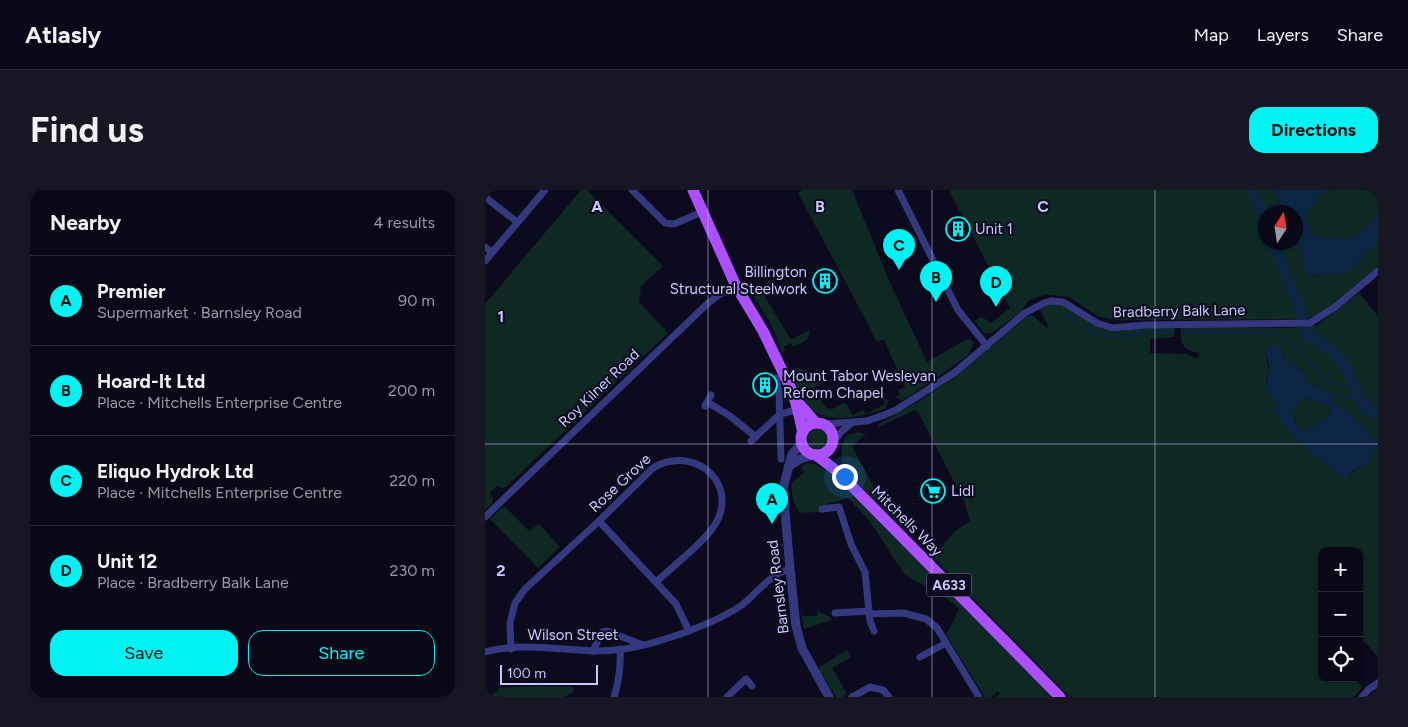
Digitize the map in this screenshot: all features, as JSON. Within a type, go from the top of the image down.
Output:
[{"type":"main road","points":[[693,190],[736,286],[763,332],[796,404],[802,437],[807,451],[815,455],[825,454],[833,443]]},
{"type":"main road","points":[[796,404],[831,430],[838,472]]},
{"type":"main road","points":[[802,437],[808,425],[820,423]]},
{"type":"main road","name":"Mitchells Way","points":[[815,455],[838,472],[1060,697]]},
{"type":"street","points":[[485,260],[545,190]]},
{"type":"street","points":[[632,190],[665,223],[673,224],[703,212]]},
{"type":"street","points":[[898,190],[958,310],[987,346]]},
{"type":"street","points":[[485,197],[517,222]]},
{"type":"street","points":[[485,247],[492,252]]},
{"type":"street","name":"Bradberry Balk Lane","points":[[820,423],[852,423],[884,416],[954,373],[1025,313],[1038,305],[1051,301],[1063,302],[1097,323],[1112,328],[1162,325],[1310,323],[1335,307],[1378,271]]},
{"type":"street","name":"Roy Kilner Road","points":[[485,517],[706,304],[736,286]]},
{"type":"street","points":[[776,378],[779,392],[781,459]]},
{"type":"street","points":[[708,401],[730,416],[753,439],[780,414],[796,404]]},
{"type":"street","points":[[833,443],[842,431],[852,423]]},
{"type":"street","name":"Barnsley Road","points":[[802,437],[792,454],[783,488],[790,569],[796,626],[802,648],[829,697]]},
{"type":"street","points":[[788,468],[800,459],[815,455]]},
{"type":"street","name":"Rose Grove","points":[[511,649],[510,623],[515,603],[525,589],[599,522],[653,468],[662,462],[672,460],[692,461],[708,470],[714,476],[721,494],[719,518],[707,535],[657,582]]},
{"type":"street","points":[[822,509],[839,506],[851,544],[865,572],[870,621],[874,631]]},
{"type":"street","points":[[599,522],[676,604],[689,631]]},
{"type":"street","name":"Wilson Street","points":[[485,652],[549,648],[593,651],[644,645],[689,631],[742,605],[770,578],[790,569]]},
{"type":"street","points":[[835,613],[904,613],[927,620],[937,628],[976,696]]},
{"type":"street","points":[[593,651],[601,632],[607,631],[644,645]]},
{"type":"street","points":[[921,657],[945,643]]},
{"type":"street","points":[[614,697],[621,663],[620,649]]},
{"type":"street","points":[[727,697],[747,680],[752,686]]},
{"type":"street","points":[[1362,697],[1369,688],[1378,683]]},
{"type":"street","points":[[852,697],[870,687],[883,690],[889,697]]},
{"type":"green space","points":[[581,190],[587,190],[663,266],[641,286],[639,302],[668,333],[506,487],[501,488],[497,486],[490,493],[493,498],[492,504],[485,510],[485,304]]},
{"type":"green space","points":[[803,190],[852,190],[891,285],[927,362],[969,338],[974,343],[967,356],[903,400],[895,397],[900,395],[898,390],[905,387],[884,340],[877,341],[798,193]]},
{"type":"green space","points":[[949,190],[1273,190],[1280,205],[1258,205],[1258,250],[1300,250],[1305,273],[1309,276],[1348,273],[1369,250],[1378,244],[1378,267],[1325,310],[1308,319],[1117,320],[1099,317],[1069,297],[1045,294],[1028,301],[1021,312],[993,332],[985,334],[974,321],[982,317],[991,323],[1010,308]]},
{"type":"green space","points":[[1334,190],[1369,190],[1378,196],[1378,213],[1365,228],[1348,239],[1319,237],[1310,232],[1307,214],[1321,193]]},
{"type":"green space","points":[[772,279],[774,284],[762,292],[791,340],[809,330],[805,341],[793,347],[791,343],[784,346],[785,351],[782,352],[771,323],[751,293]]},
{"type":"green space","points":[[1359,293],[1378,316],[1378,444],[1346,409],[1333,401],[1318,387],[1306,382],[1304,371],[1286,361],[1283,353],[1265,351],[1269,370],[1266,381],[1275,399],[1283,424],[1310,452],[1346,479],[1360,465],[1366,465],[1370,462],[1372,454],[1378,451],[1378,657],[1365,642],[1363,644],[1363,547],[1318,547],[1318,682],[1358,682],[1362,687],[1354,697],[1070,697],[933,557],[955,531],[970,521],[964,501],[918,412],[914,410],[879,427],[879,424],[916,403],[956,376],[1028,316],[1033,315],[1046,328],[1048,327],[1040,308],[1048,304],[1064,305],[1092,325],[1112,332],[1142,328],[1175,327],[1174,337],[1150,339],[1150,353],[1187,354],[1197,359],[1200,354],[1189,350],[1183,345],[1181,327],[1286,328],[1316,326]]},
{"type":"green space","points":[[797,367],[821,376],[824,382],[813,388],[826,408],[833,409],[840,404],[846,403],[852,415],[863,410],[866,414],[844,418],[824,416],[815,412],[807,405],[791,373]]},
{"type":"green space","points":[[886,398],[888,401],[885,409],[866,414],[885,404],[883,399]]},
{"type":"green space","points":[[1305,398],[1327,404],[1331,409],[1329,417],[1304,431],[1297,423],[1294,413],[1297,404]]},
{"type":"green space","points":[[818,429],[825,432],[828,439],[825,446],[818,449],[811,446],[808,439],[811,432]]},
{"type":"green space","points":[[858,432],[866,434],[852,446],[878,495],[883,493],[892,508],[910,526],[906,530],[881,507],[845,468],[841,454],[844,441],[847,435]]},
{"type":"green space","points":[[807,463],[817,465],[826,471],[828,469],[1055,697],[997,697],[1000,693],[997,691],[992,697],[985,697],[945,633],[949,630],[959,609],[941,595],[904,574],[869,520],[848,498],[828,503],[826,506],[820,506],[820,512],[799,513],[792,494],[792,482],[804,473],[801,466]]},
{"type":"green space","points":[[504,506],[529,531],[539,524],[560,547],[538,568],[490,519]]},
{"type":"green space","points":[[801,611],[803,616],[817,616],[818,611],[832,620],[804,629]]},
{"type":"green space","points":[[847,650],[851,657],[832,668],[847,694],[842,697],[836,697],[818,668]]},
{"type":"green space","points":[[573,687],[574,691],[565,697],[487,697],[498,691],[498,688]]},
{"type":"water","points":[[1273,190],[1334,190],[1321,193],[1307,214],[1310,232],[1319,237],[1348,239],[1365,228],[1378,213],[1378,244],[1369,250],[1348,273],[1309,276],[1305,273],[1300,250],[1303,250],[1303,205],[1280,205]]},
{"type":"water","points":[[1271,345],[1280,346],[1286,361],[1303,371],[1308,377],[1306,382],[1330,393],[1333,401],[1346,409],[1378,444],[1378,451],[1372,454],[1370,462],[1357,468],[1346,480],[1310,452],[1283,424],[1274,411],[1275,400],[1267,390],[1269,366],[1265,351]],"holes":[[[1305,398],[1327,404],[1331,410],[1329,417],[1308,430],[1304,431],[1300,428],[1294,413],[1300,400]]]},
{"type":"waterway","points":[[1252,190],[1259,205]]},
{"type":"waterway","points":[[1276,250],[1302,315],[1307,335],[1339,358],[1346,368],[1362,403],[1372,413],[1378,415]]},
{"type":"waterway","points":[[1289,283],[1297,278]]},
{"type":"waterway","points":[[1061,314],[1071,317],[1087,329],[1111,338],[1146,332],[1173,332]]},
{"type":"waterway","points":[[1182,332],[1270,333],[1282,336],[1330,384],[1339,387],[1352,384]]},
{"type":"waterway","points":[[1332,397],[1361,399]]},
{"type":"place","name":"Unit 1","points":[[958,229]]},
{"type":"place","name":"Eliquo Hydrok Ltd","points":[[899,270]]},
{"type":"place","name":"Billington Structural Steelwork","points":[[825,281]]},
{"type":"place","name":"Hoard-It Ltd","points":[[936,302]]},
{"type":"place","name":"Unit 12","points":[[996,307]]},
{"type":"place","name":"Mount Tabor Wesleyan Reform Chapel","points":[[765,385]]},
{"type":"place","name":"Lidl","points":[[933,491]]},
{"type":"place","name":"Premier","points":[[772,524]]}]
